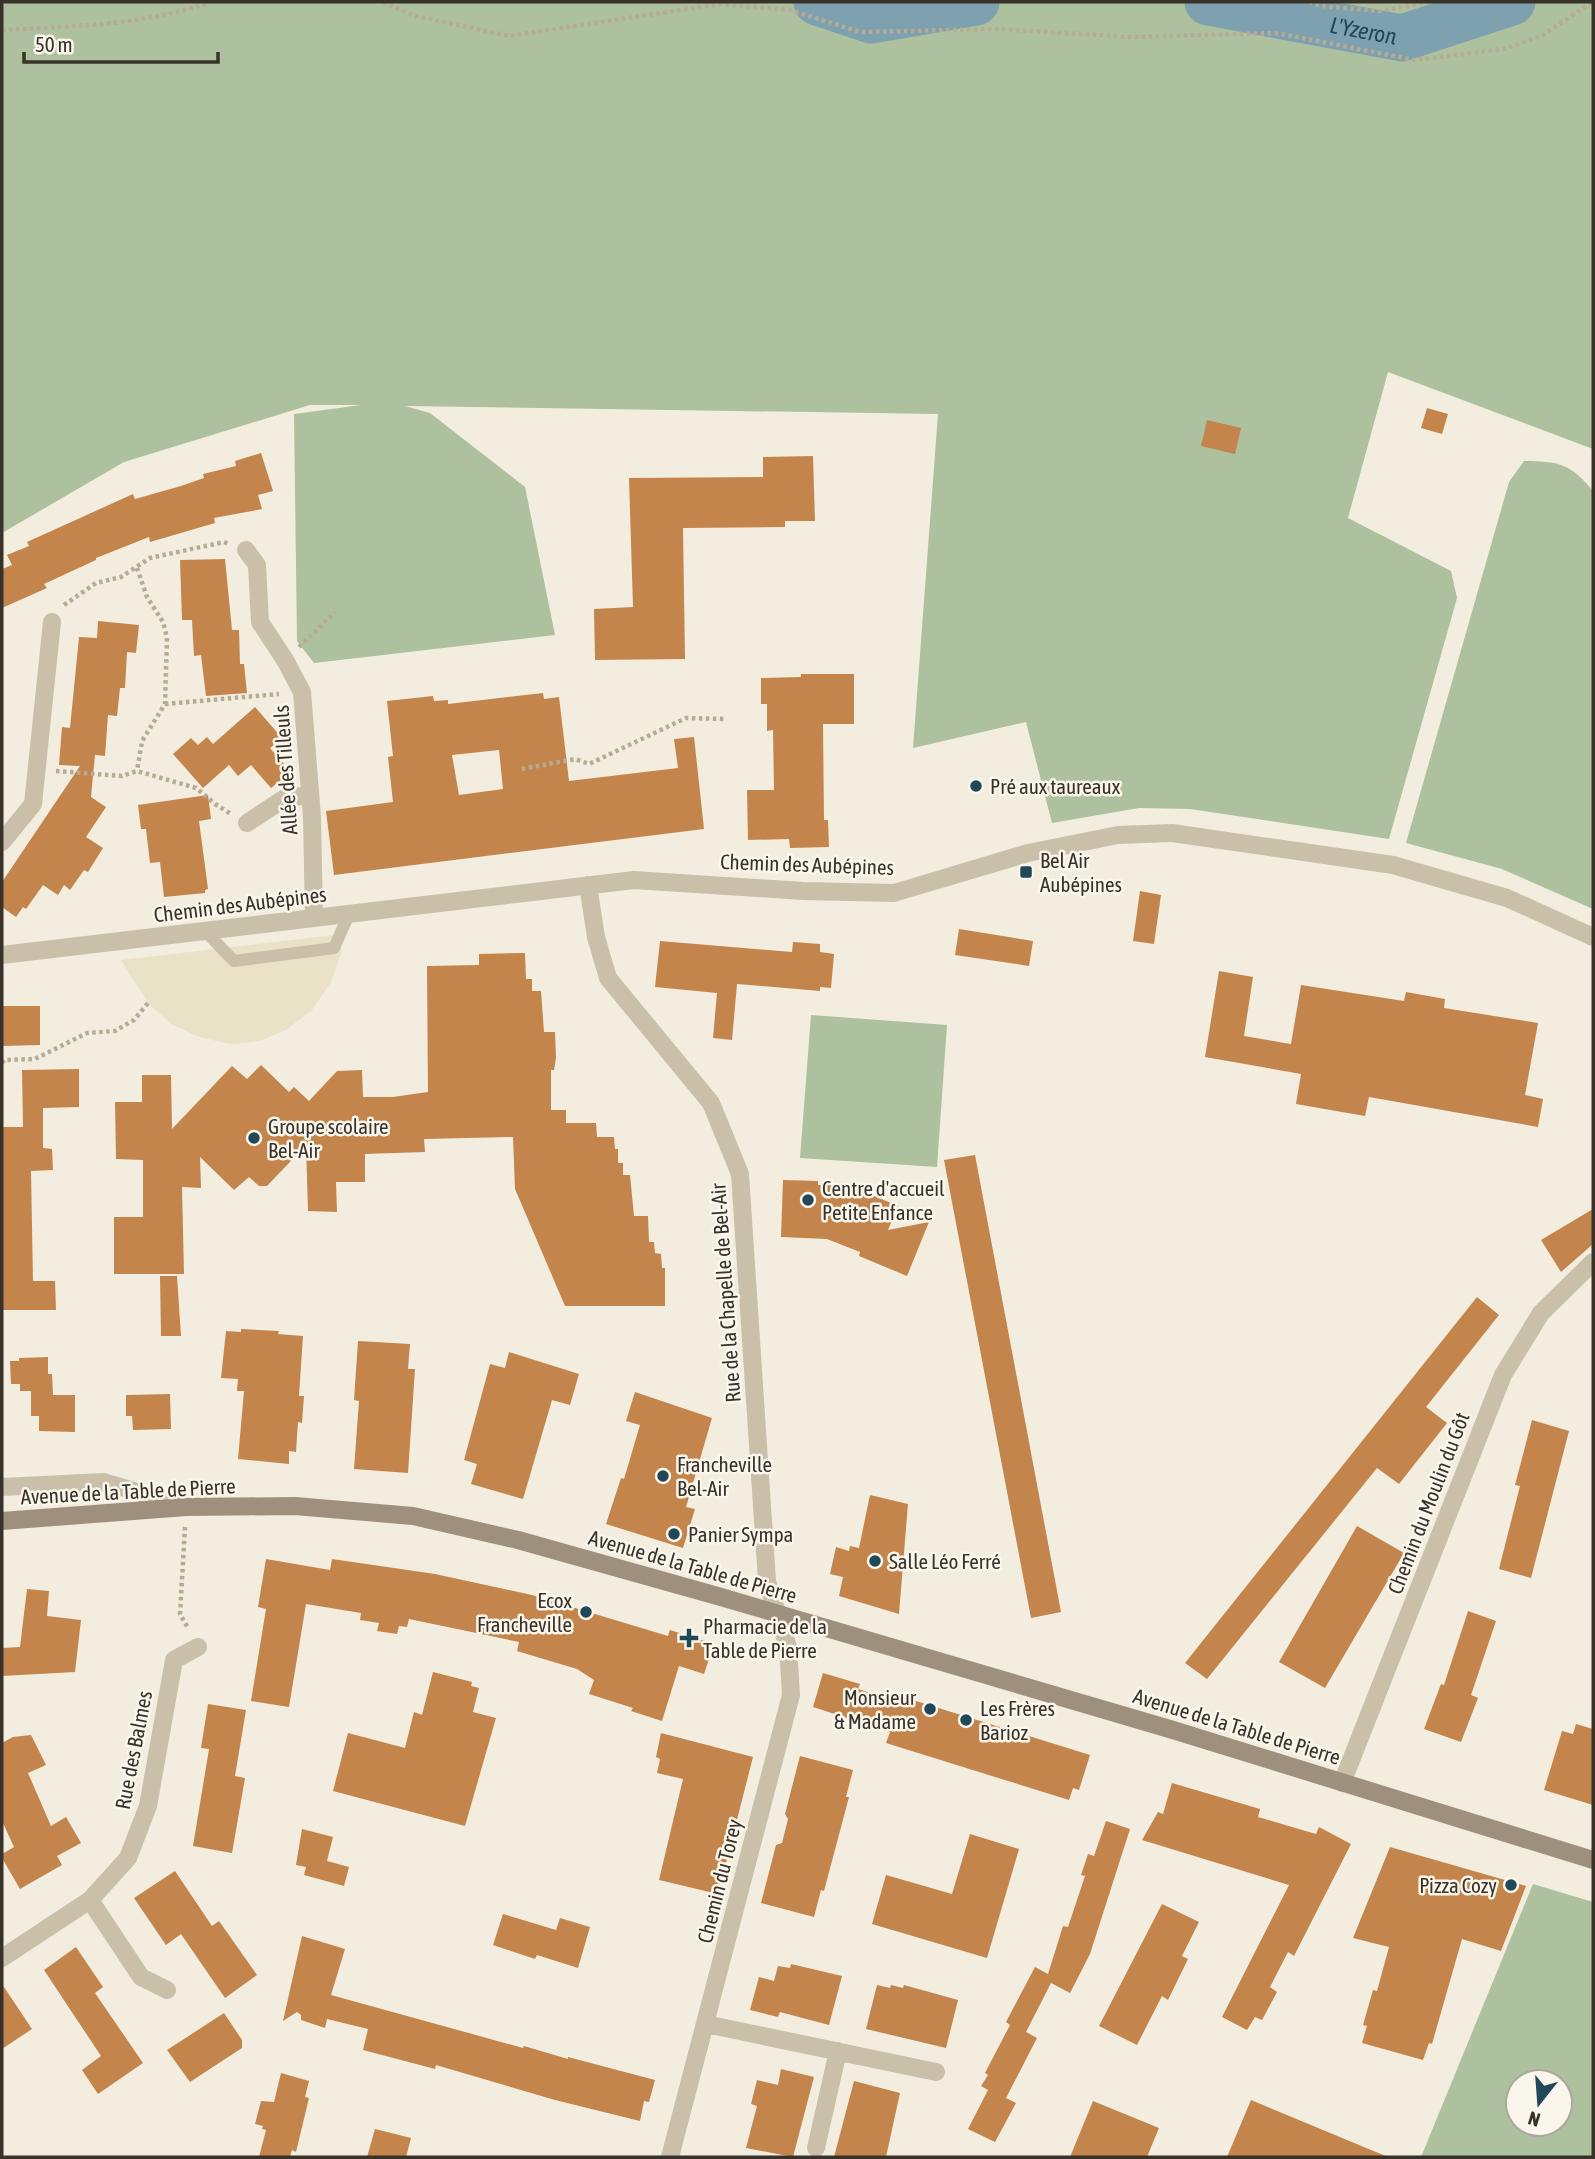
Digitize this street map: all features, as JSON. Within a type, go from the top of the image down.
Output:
[{"type":"main road","name":"Avenue de la Table de Pierre","points":[[2,1521],[186,1507],[295,1506],[413,1516],[517,1540],[778,1614],[1174,1730],[1593,1860]]},
{"type":"street","name":"Allée des Tilleuls","points":[[246,550],[257,565],[260,622],[302,692],[310,795],[314,918]]},
{"type":"street","points":[[2,842],[33,804],[52,622]]},
{"type":"street","points":[[247,823],[285,798],[310,795]]},
{"type":"street","name":"Chemin des Aubépines","points":[[2,955],[634,880],[803,891],[894,893],[1028,853],[1118,835],[1172,833],[1393,865],[1507,898],[1593,937]]},
{"type":"street","name":"Rue de la Chapelle de Bel-Air","points":[[588,885],[596,937],[608,978],[711,1103],[740,1174],[767,1581],[778,1614]]},
{"type":"street","name":"Chemin du Moulin du Gôt","points":[[1342,1783],[1503,1375],[1541,1313],[1593,1262]]},
{"type":"street","points":[[2,1487],[104,1482],[186,1507]]},
{"type":"street","name":"Chemin du Torey","points":[[670,2157],[791,1695],[788,1647],[778,1614]]},
{"type":"street","name":"Rue des Balmes","points":[[2,1958],[90,1900],[128,1858],[148,1806],[174,1660],[198,1647]]},
{"type":"street","points":[[90,1900],[141,1978],[167,1990]]},
{"type":"street","points":[[706,2024],[936,2072]]},
{"type":"street","points":[[816,2148],[838,2051]]},
{"type":"lane","points":[[205,931],[234,961],[334,948],[349,914]]},
{"type":"path","points":[[2,30],[109,23],[176,14],[210,2]]},
{"type":"path","points":[[383,2],[412,15],[509,36],[721,4],[790,10],[860,32],[999,29],[1130,37],[1276,33],[1415,60],[1504,49],[1543,35],[1592,2]]},
{"type":"path","points":[[1309,2],[1321,6],[1380,11],[1430,2]]},
{"type":"path","points":[[52,622],[64,605],[96,583],[121,577],[150,558],[224,542],[246,550]]},
{"type":"path","points":[[137,568],[147,597],[163,622],[167,638],[165,704],[142,741],[137,771]]},
{"type":"path","points":[[285,660],[335,612]]},
{"type":"path","points":[[165,704],[302,692]]},
{"type":"path","points":[[522,769],[575,759],[589,764],[686,718],[726,719]]},
{"type":"path","points":[[37,769],[122,776],[137,771],[196,788],[215,804],[247,823]]},
{"type":"path","points":[[2,1063],[4,1060],[35,1059],[87,1033],[115,1031],[134,1020],[148,1003]]},
{"type":"path","points":[[186,1507],[180,1614],[198,1647]]},
{"type":"green space","points":[[2,2],[1593,2],[1593,449],[1388,372],[1348,518],[1451,571],[1457,598],[1389,839],[1190,809],[1139,808],[1052,823],[1026,722],[913,748],[938,414],[405,406],[430,413],[525,487],[555,635],[314,663],[297,641],[294,414],[361,405],[310,405],[124,462],[2,533]]},
{"type":"green space","points":[[1524,461],[1563,466],[1578,475],[1593,491],[1593,909],[1502,869],[1406,843],[1509,482]]},
{"type":"green space","points":[[811,1015],[947,1025],[937,1167],[800,1158]]},
{"type":"green space","points":[[1533,1884],[1593,1902],[1593,2157],[1421,2157]]},
{"type":"shaded area","points":[[343,934],[341,953],[331,982],[312,1010],[286,1030],[260,1041],[243,1043],[230,1044],[199,1037],[171,1024],[148,1003],[121,960]]},
{"type":"building","points":[[1427,408],[1448,414],[1442,434],[1421,428]]},
{"type":"building","points":[[1207,420],[1241,428],[1235,454],[1201,446]]},
{"type":"building","points":[[261,453],[273,491],[258,495],[262,509],[214,518],[215,523],[150,542],[149,537],[96,558],[44,584],[47,588],[2,608],[2,569],[12,565],[7,555],[29,546],[27,542],[133,494],[135,499],[181,486],[204,478],[203,474],[236,466],[235,461]]},
{"type":"building","points":[[813,456],[815,521],[785,521],[785,527],[683,528],[685,659],[595,660],[594,609],[633,607],[629,478],[763,477],[763,457]]},
{"type":"building","points":[[225,559],[232,630],[239,630],[240,664],[244,664],[247,693],[206,696],[201,655],[194,656],[192,620],[182,620],[180,560]]},
{"type":"building","points":[[98,621],[139,625],[136,653],[127,652],[125,688],[120,688],[117,716],[108,715],[105,756],[95,755],[91,797],[106,807],[86,837],[103,848],[88,872],[84,870],[70,890],[64,885],[58,895],[43,885],[26,909],[23,907],[16,917],[2,907],[2,882],[80,766],[59,765],[62,727],[70,728],[79,637],[97,638]]},
{"type":"building","points":[[801,674],[854,674],[854,724],[823,724],[824,820],[828,820],[829,847],[790,848],[789,839],[748,840],[747,790],[774,790],[773,730],[767,731],[767,704],[761,704],[761,678],[801,677]]},
{"type":"building","points":[[543,693],[544,699],[559,697],[569,781],[678,768],[674,739],[694,737],[704,829],[334,875],[326,811],[393,802],[388,757],[393,756],[387,701],[433,696],[434,701],[448,700],[448,704]],"holes":[[[499,750],[503,789],[459,795],[452,755]]]},
{"type":"building","points":[[255,707],[282,738],[270,748],[291,772],[271,788],[251,765],[238,776],[229,765],[203,788],[173,754],[191,738],[198,745],[207,737],[213,744]]},
{"type":"building","points":[[208,795],[211,819],[199,821],[208,889],[205,893],[164,897],[160,862],[150,863],[146,829],[141,829],[138,805]]},
{"type":"building","points":[[1140,891],[1161,895],[1154,944],[1133,941]]},
{"type":"building","points":[[959,929],[1033,941],[1029,966],[955,955]]},
{"type":"building","points":[[660,941],[792,952],[793,942],[820,944],[820,952],[834,954],[831,988],[820,987],[820,991],[737,984],[732,1040],[713,1038],[717,993],[655,987]]},
{"type":"building","points":[[525,953],[526,979],[532,979],[532,991],[541,991],[544,1032],[555,1032],[556,1058],[554,1070],[551,1070],[551,1110],[566,1110],[566,1123],[596,1123],[597,1137],[614,1137],[615,1149],[618,1149],[618,1163],[623,1163],[623,1175],[630,1175],[634,1216],[648,1216],[649,1242],[654,1242],[655,1253],[661,1254],[662,1268],[665,1268],[665,1306],[565,1306],[515,1189],[513,1137],[424,1139],[425,1152],[365,1154],[365,1182],[336,1182],[337,1212],[308,1211],[306,1145],[267,1186],[259,1186],[249,1177],[234,1190],[200,1157],[201,1188],[182,1187],[184,1274],[114,1274],[114,1217],[143,1217],[143,1160],[116,1159],[115,1102],[142,1102],[142,1075],[171,1075],[172,1129],[232,1066],[247,1079],[261,1065],[289,1092],[294,1087],[309,1101],[337,1071],[362,1070],[363,1097],[393,1097],[428,1092],[427,966],[479,965],[479,954]]},
{"type":"building","points":[[1219,971],[1253,977],[1244,1036],[1291,1044],[1301,985],[1404,1001],[1406,992],[1445,999],[1444,1008],[1538,1023],[1525,1095],[1543,1099],[1538,1127],[1369,1097],[1365,1116],[1296,1104],[1301,1074],[1205,1057]]},
{"type":"building","points":[[2,1006],[40,1006],[40,1045],[2,1046]]},
{"type":"building","points":[[79,1069],[79,1107],[43,1108],[43,1148],[52,1149],[53,1170],[31,1171],[33,1281],[55,1281],[56,1310],[3,1310],[2,1127],[23,1127],[22,1070]]},
{"type":"building","points":[[975,1155],[1061,1612],[1031,1618],[944,1160]]},
{"type":"building","points":[[783,1180],[818,1181],[818,1185],[848,1185],[898,1206],[888,1230],[929,1222],[907,1276],[827,1239],[781,1237]]},
{"type":"building","points":[[1593,1209],[1593,1244],[1561,1272],[1541,1240]]},
{"type":"building","points":[[160,1276],[177,1276],[181,1336],[161,1336]]},
{"type":"building","points":[[1477,1297],[1499,1315],[1426,1407],[1447,1423],[1399,1484],[1377,1468],[1207,1679],[1185,1663]]},
{"type":"building","points":[[241,1329],[279,1331],[278,1334],[303,1336],[299,1396],[304,1396],[302,1423],[298,1422],[296,1452],[289,1451],[289,1464],[238,1459],[244,1391],[237,1391],[238,1379],[221,1378],[226,1331],[241,1332]]},
{"type":"building","points":[[358,1341],[410,1344],[408,1369],[415,1369],[408,1473],[354,1469],[359,1401],[354,1400]]},
{"type":"building","points":[[509,1352],[579,1374],[570,1405],[552,1400],[523,1499],[471,1484],[477,1464],[464,1460],[490,1364],[505,1368]]},
{"type":"building","points":[[48,1357],[48,1374],[52,1374],[53,1395],[75,1395],[75,1432],[39,1431],[39,1416],[31,1416],[31,1391],[20,1391],[20,1384],[11,1384],[10,1361]]},
{"type":"building","points":[[635,1392],[712,1418],[686,1507],[695,1509],[683,1548],[606,1524],[621,1478],[624,1479],[640,1425],[626,1421]]},
{"type":"building","points":[[170,1394],[171,1429],[133,1430],[132,1416],[126,1416],[126,1395]]},
{"type":"building","points":[[1532,1420],[1569,1431],[1531,1578],[1499,1569],[1520,1486],[1515,1485]]},
{"type":"building","name":"Salle Léo Ferré","points":[[870,1495],[908,1504],[899,1614],[839,1596],[843,1577],[830,1574],[836,1547],[849,1551],[850,1546],[859,1548]]},
{"type":"building","points":[[1357,1526],[1404,1553],[1325,1688],[1279,1662]]},
{"type":"building","points":[[266,1559],[330,1570],[332,1559],[435,1574],[532,1595],[668,1636],[670,1630],[714,1644],[704,1674],[679,1666],[662,1721],[631,1711],[633,1708],[589,1694],[594,1680],[577,1669],[517,1651],[519,1642],[409,1619],[407,1627],[399,1626],[397,1634],[377,1631],[379,1623],[360,1620],[361,1613],[306,1604],[289,1707],[251,1701],[266,1609],[258,1607]]},
{"type":"building","points":[[27,1589],[49,1591],[47,1616],[81,1620],[75,1672],[2,1676],[2,1648],[20,1647]]},
{"type":"building","points":[[1468,1611],[1496,1621],[1471,1695],[1478,1698],[1461,1742],[1424,1729],[1441,1684],[1444,1685]]},
{"type":"building","points":[[433,1672],[472,1682],[471,1686],[479,1688],[473,1712],[496,1718],[465,1826],[333,1791],[348,1733],[405,1748],[414,1712],[422,1715]]},
{"type":"building","points":[[823,1673],[860,1684],[858,1689],[899,1702],[900,1696],[1090,1755],[1079,1790],[1073,1788],[1069,1800],[886,1743],[890,1732],[813,1707]]},
{"type":"building","points":[[208,1704],[246,1710],[235,1776],[245,1778],[232,1853],[193,1846],[209,1749],[201,1748]]},
{"type":"building","points":[[1576,1724],[1593,1729],[1593,1805],[1544,1790],[1562,1731],[1573,1734]]},
{"type":"building","points":[[661,1733],[753,1757],[718,1894],[659,1880],[683,1779],[657,1773],[660,1759],[656,1757]]},
{"type":"building","points":[[31,1735],[46,1765],[28,1773],[51,1826],[66,1817],[81,1843],[57,1856],[62,1865],[20,1889],[2,1858],[2,1854],[14,1847],[2,1821],[2,1743],[13,1737]]},
{"type":"building","points":[[800,1756],[853,1770],[846,1797],[849,1797],[824,1891],[821,1890],[814,1917],[761,1903],[776,1845],[782,1843],[788,1819],[785,1814]]},
{"type":"building","points":[[1172,1783],[1260,1809],[1258,1817],[1316,1834],[1319,1827],[1351,1844],[1294,1956],[1288,1952],[1270,1987],[1277,1992],[1262,2020],[1255,2017],[1247,2030],[1222,2017],[1289,1885],[1142,1840],[1158,1812],[1163,1814]]},
{"type":"building","points":[[1106,1821],[1130,1829],[1090,1954],[1070,1993],[1051,1983],[1026,2032],[1037,2038],[1006,2098],[1016,2103],[995,2142],[968,2129],[988,2090],[981,2086],[988,2075],[985,2073],[1010,2025],[1006,2022],[1035,1967],[1048,1974],[1063,1926],[1068,1927],[1085,1876],[1081,1875],[1088,1854],[1094,1856]]},
{"type":"building","points":[[302,1829],[333,1837],[327,1861],[349,1867],[344,1886],[304,1875],[306,1867],[296,1865]]},
{"type":"building","points":[[970,1834],[1019,1849],[987,1958],[872,1924],[886,1875],[952,1894]]},
{"type":"building","points":[[1390,1847],[1526,1886],[1501,1951],[1462,1939],[1432,2044],[1429,2043],[1423,2060],[1362,2043],[1367,2026],[1363,2025],[1373,1990],[1377,1991],[1389,1947],[1353,1938]]},
{"type":"building","points":[[175,1871],[212,1926],[219,1921],[257,1975],[225,1998],[181,1934],[166,1945],[134,1898]]},
{"type":"building","points":[[1162,1904],[1199,1922],[1182,1956],[1188,1959],[1168,2000],[1162,1996],[1137,2045],[1099,2026]]},
{"type":"building","points":[[503,1914],[556,1930],[560,1918],[590,1927],[578,1968],[537,1955],[535,1959],[493,1945]]},
{"type":"building","points":[[302,1936],[345,1949],[331,1995],[523,2048],[524,2046],[655,2080],[649,2102],[644,2101],[640,2121],[555,2100],[436,2065],[435,2069],[363,2050],[368,2029],[327,2019],[325,2028],[301,2020],[301,2015],[297,2012],[283,2021]]},
{"type":"building","points":[[76,1947],[103,1987],[95,1993],[143,2063],[98,2094],[82,2070],[101,2056],[44,1970]]},
{"type":"building","points":[[791,1964],[842,1976],[829,2025],[780,2012],[778,2017],[750,2010],[759,1977],[774,1981],[778,1966],[790,1968]]},
{"type":"building","points":[[2,1984],[32,2029],[2,2049]]},
{"type":"building","points":[[877,1985],[903,1988],[904,1985],[958,2000],[946,2048],[866,2029]]},
{"type":"building","points":[[224,2013],[242,2040],[242,2048],[190,2082],[167,2050]]},
{"type":"building","points":[[781,2069],[814,2077],[793,2157],[746,2148],[757,2106],[751,2104],[757,2080],[778,2085]]},
{"type":"building","points":[[281,2073],[309,2081],[305,2097],[309,2098],[296,2152],[292,2150],[290,2157],[259,2157],[266,2130],[255,2124],[261,2101],[274,2102]]},
{"type":"building","points":[[854,2081],[900,2093],[886,2157],[834,2157]]},
{"type":"building","points":[[1251,2100],[1388,2157],[1227,2157]]},
{"type":"building","points":[[1093,2101],[1159,2128],[1147,2157],[1070,2157]]},
{"type":"building","points":[[375,2129],[411,2138],[406,2157],[367,2157]]},
{"type":"waterway","name":"L'Yzeron","points":[[817,2],[871,20],[976,2]]},
{"type":"waterway","name":"L'Yzeron","points":[[1208,2],[1402,38],[1512,2]]},
{"type":"place","name":"Pré aux taureaux","points":[[976,786]]},
{"type":"place","name":"Bel Air Aubépines","points":[[1026,872]]},
{"type":"place","name":"Groupe scolaire Bel-Air","points":[[254,1138]]},
{"type":"place","name":"Centre d'accueil Petite Enfance","points":[[808,1200]]},
{"type":"place","name":"Francheville Bel-Air","points":[[663,1476]]},
{"type":"place","name":"Panier Sympa","points":[[674,1534]]},
{"type":"place","name":"Salle Léo Ferré","points":[[875,1561]]},
{"type":"place","name":"Ecox Francheville","points":[[586,1612]]},
{"type":"place","name":"Pharmacie de la Table de Pierre","points":[[689,1638]]},
{"type":"place","name":"Monsieur & Madame","points":[[930,1709]]},
{"type":"place","name":"Les Frères Barioz","points":[[966,1720]]},
{"type":"place","name":"Pizza Cozy","points":[[1511,1885]]}]
